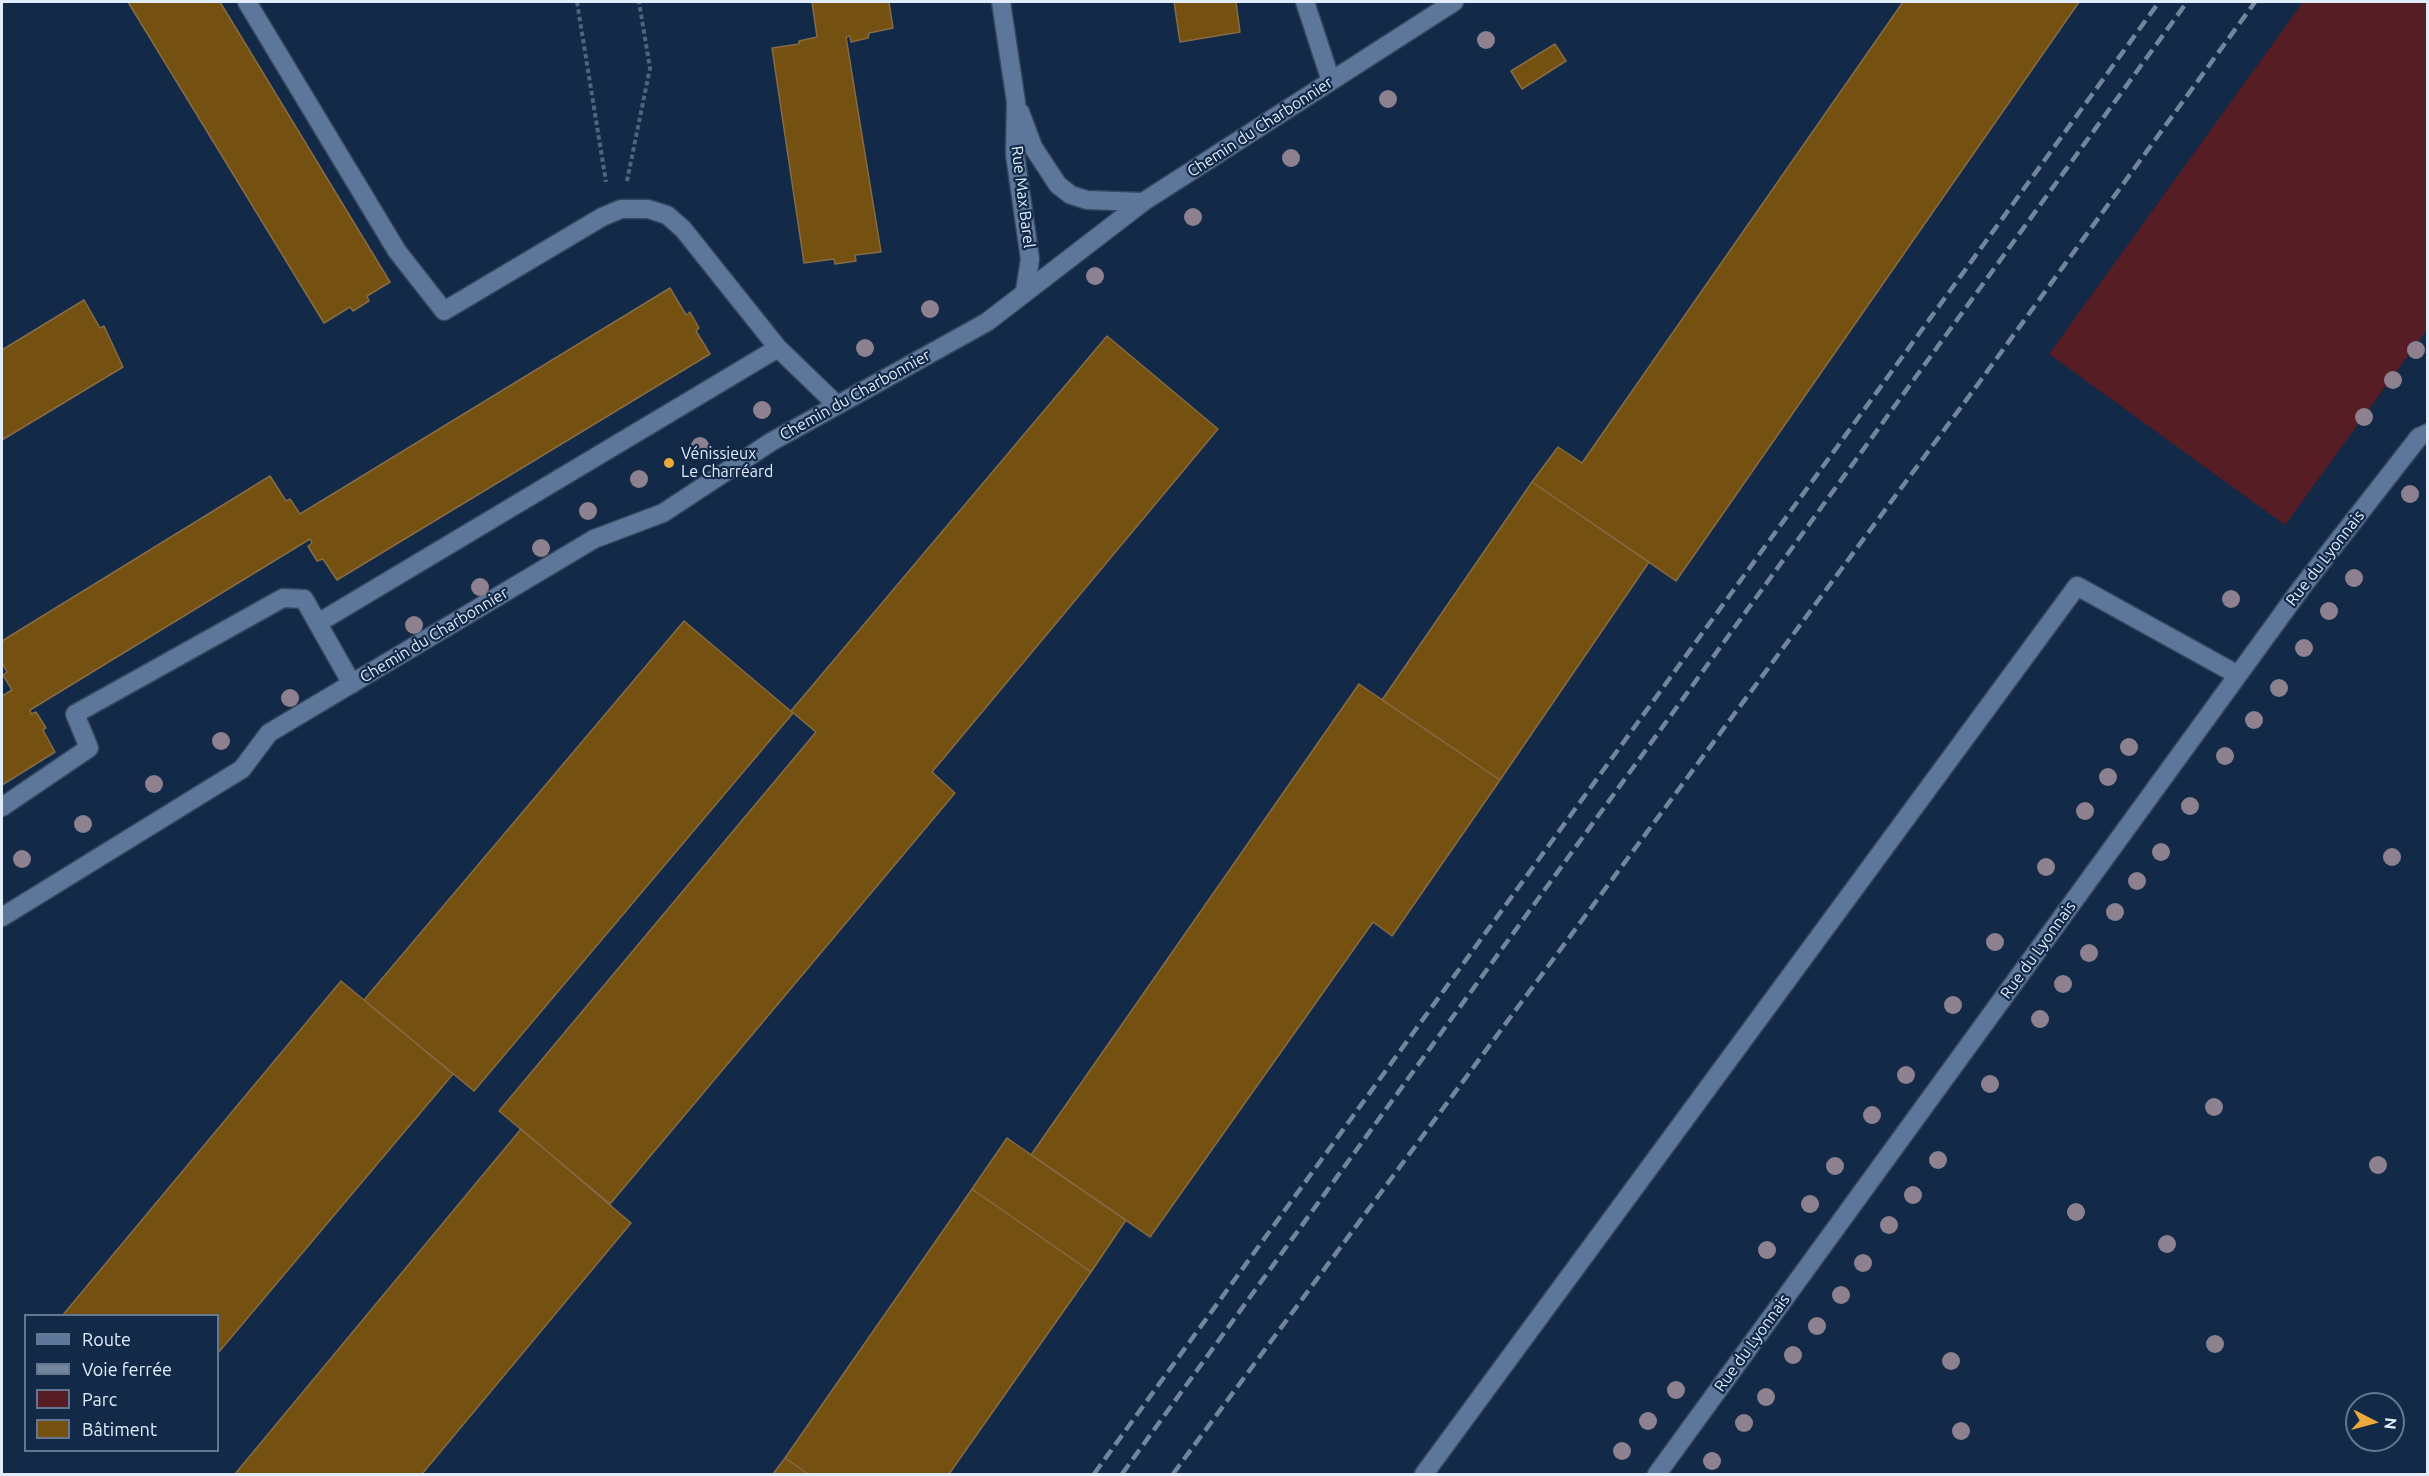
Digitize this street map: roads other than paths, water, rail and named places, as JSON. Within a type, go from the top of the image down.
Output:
[{"type":"street","points":[[247,2],[397,251],[444,311],[602,217],[621,209],[648,208],[667,215],[675,222],[778,348],[837,405]]},
{"type":"street","name":"Rue Max Barel","points":[[1001,2],[1016,102],[1015,155],[1030,259],[1026,291]]},
{"type":"street","points":[[1305,2],[1331,81]]},
{"type":"street","name":"Chemin du Charbonnier","points":[[2,917],[242,769],[269,733],[594,539],[663,513],[771,442],[987,322],[1143,202],[1454,2]]},
{"type":"street","name":"Rue Max Barel","points":[[1016,102],[1033,147],[1058,185],[1071,195],[1087,200],[1143,202]]},
{"type":"street","points":[[318,623],[778,348]]},
{"type":"street","name":"Rue du Lyonnais","points":[[1657,1474],[2302,587],[2419,437],[2427,433]]},
{"type":"street","points":[[1424,1474],[2077,586],[2238,675]]},
{"type":"street","points":[[2,807],[89,748],[75,714],[283,598],[304,599],[352,684]]},
{"type":"railway","points":[[1094,1474],[2159,2]]},
{"type":"railway","points":[[1122,1474],[2187,2]]},
{"type":"railway","points":[[1173,1474],[1981,380],[2255,2]]},
{"type":"place","name":"Vénissieux Le Charréard","points":[[669,463]]}]
